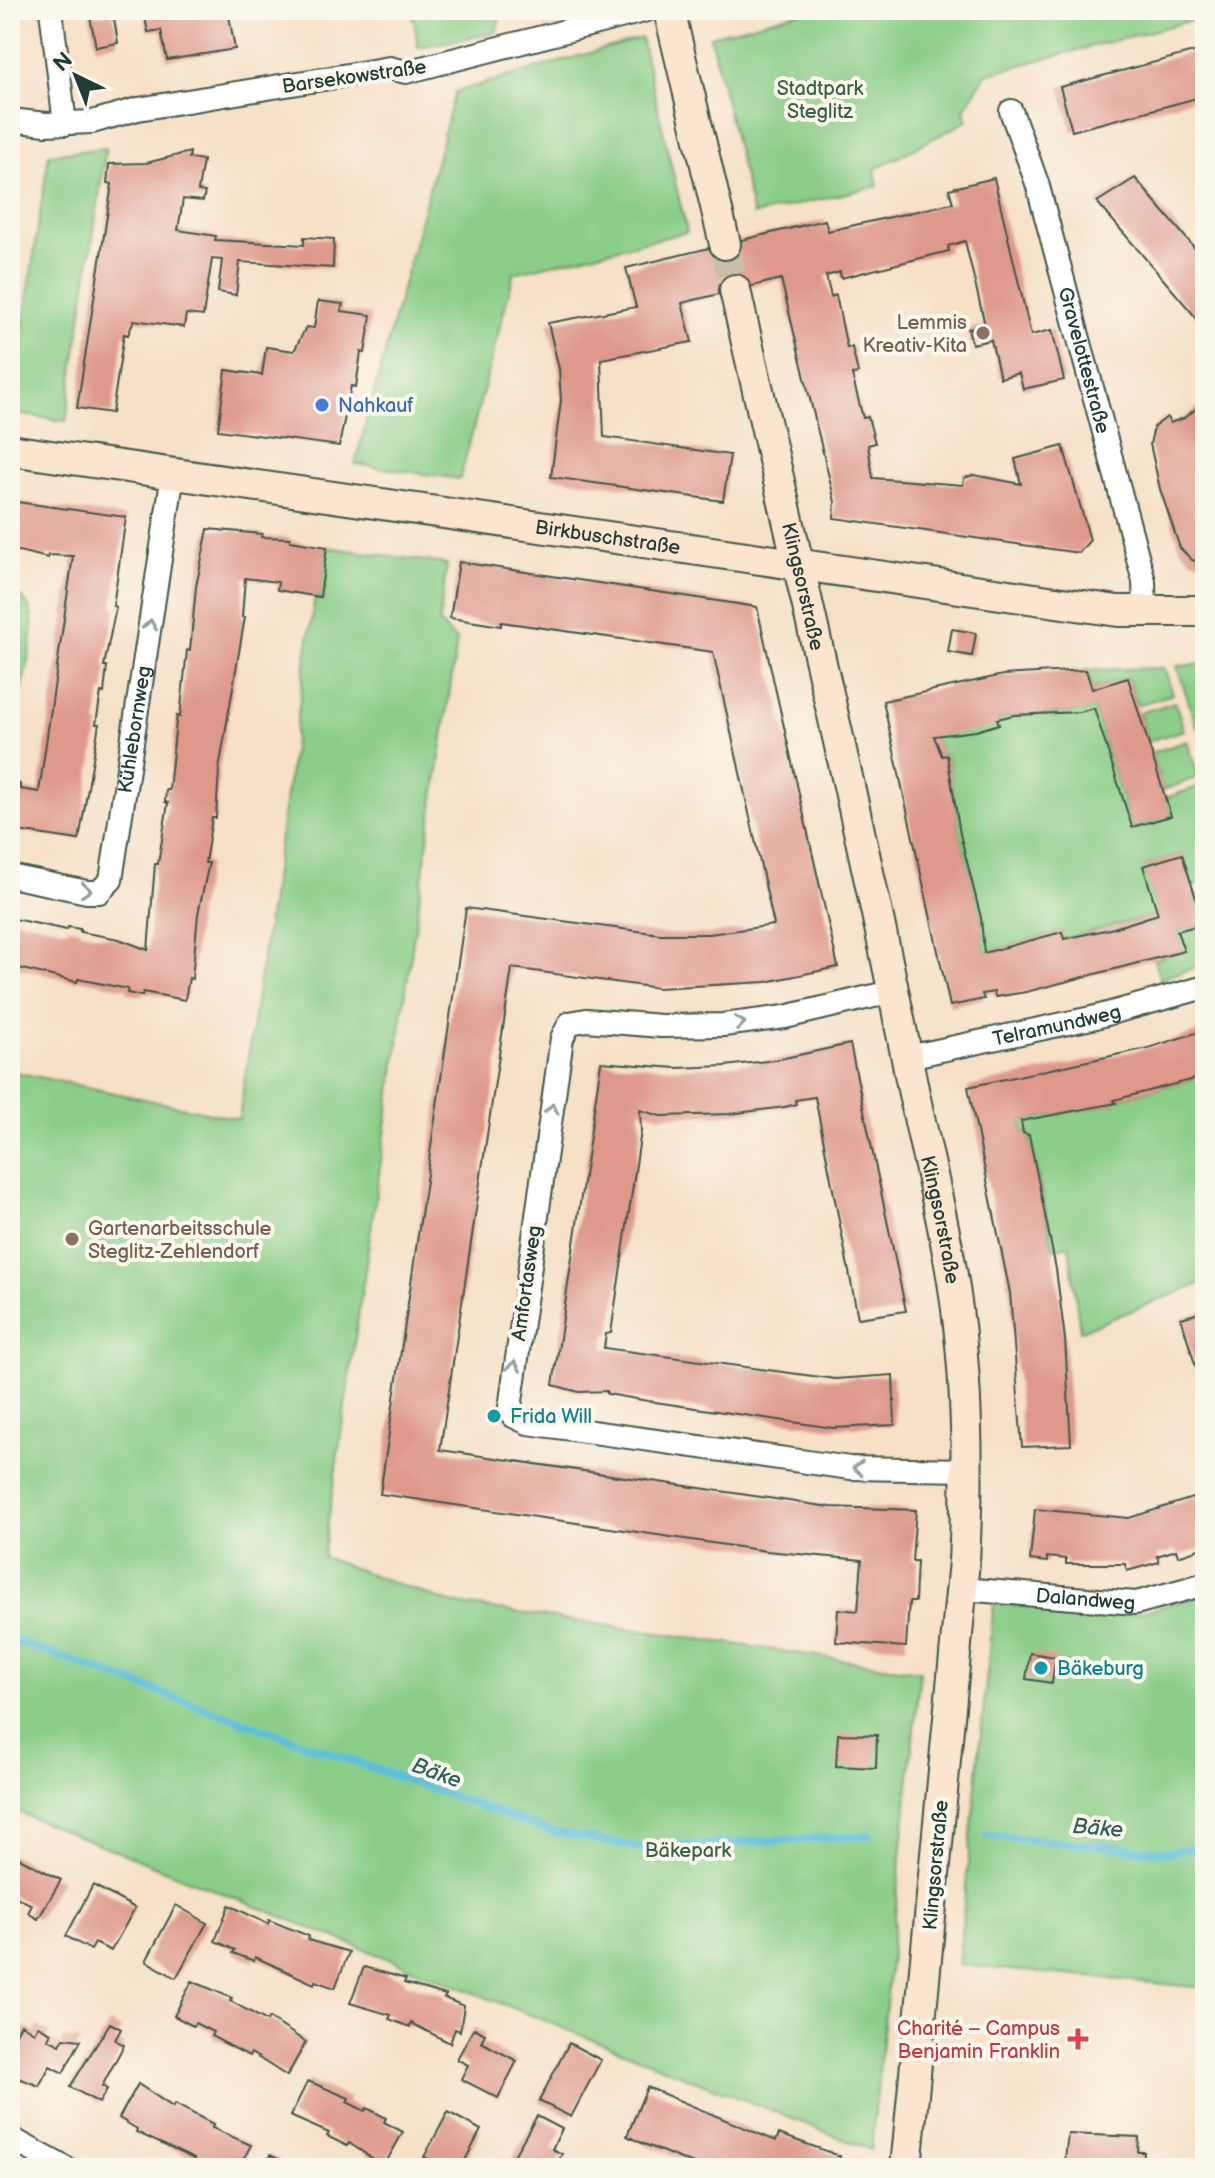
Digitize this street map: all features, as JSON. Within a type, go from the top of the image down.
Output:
[{"type":"street","points":[[51,10],[65,124]]},
{"type":"street","name":"Barsekowstraße","points":[[10,120],[65,124],[376,70],[406,72],[647,10]]},
{"type":"street","points":[[669,10],[725,244]]},
{"type":"street","name":"Gravelottestraße","points":[[1011,111],[1037,183],[1144,581],[1145,613]]},
{"type":"street","name":"Klingsorstraße","points":[[735,290],[895,991],[955,1290],[965,1386],[969,1470],[962,1589],[906,2168]]},
{"type":"street","name":"Birkbuschstraße","points":[[10,450],[1145,613],[1205,611]]},
{"type":"street","name":"Kühlebornweg","points":[[10,876],[87,892],[99,892],[111,880],[173,474]]},
{"type":"street","name":"Telramundweg","points":[[908,1057],[1096,1017],[1205,987]]},
{"type":"street","name":"Amfortasweg","points":[[895,991],[785,1017],[723,1025],[661,1026],[586,1020],[570,1023],[562,1038],[510,1408],[513,1416],[528,1423],[850,1468],[969,1470]]},
{"type":"street","name":"Dalandweg","points":[[962,1589],[1136,1603],[1205,1584]]},
{"type":"street","points":[[10,2138],[65,2168]]},
{"type":"green space","points":[[412,10],[502,10],[496,33],[418,47]]},
{"type":"green space","name":"Stadtpark Steglitz","points":[[808,10],[1205,10],[1205,17],[986,74],[964,109],[967,121],[875,169],[878,186],[753,215],[710,36]]},
{"type":"green space","points":[[641,38],[687,232],[514,273],[460,479],[355,464],[455,92]]},
{"type":"green space","points":[[106,148],[66,421],[10,413],[49,154]]},
{"type":"green space","name":"Bäkepark","points":[[327,547],[447,564],[439,623],[457,641],[323,1557],[450,1603],[920,1671],[871,2150],[10,1809],[10,1071],[239,1119],[315,596],[320,597]]},
{"type":"green space","points":[[10,592],[22,598],[29,608],[32,621],[30,650],[21,693],[10,691]]},
{"type":"green space","points":[[1205,664],[1205,724],[1197,727],[1177,666]]},
{"type":"green space","points":[[1164,668],[1173,694],[1137,705],[1128,678],[1092,689],[1086,670]]},
{"type":"green space","points":[[1175,702],[1184,730],[1148,741],[1139,713]]},
{"type":"green space","points":[[1094,708],[1132,827],[1171,816],[1165,798],[1201,786],[1205,800],[1205,882],[1192,886],[1182,854],[1144,866],[1158,914],[1064,939],[1062,932],[984,953],[981,918],[960,834],[947,755],[942,756],[934,736],[998,724],[997,719]]},
{"type":"green space","points":[[1187,741],[1199,777],[1163,790],[1151,753]]},
{"type":"green space","points":[[1205,893],[1205,964],[1160,979],[1154,960],[1183,951],[1177,931],[1204,924],[1195,896]]},
{"type":"green space","points":[[1205,1076],[1205,1282],[1080,1331],[1069,1245],[1053,1249],[1029,1135],[1023,1133],[1021,1121],[1115,1103],[1114,1100]]},
{"type":"green space","points":[[1205,1594],[1205,1988],[958,1965],[994,1603],[1138,1613]]},
{"type":"building","points":[[158,10],[228,10],[235,49],[167,60],[161,30],[148,32],[145,18],[159,16]]},
{"type":"building","points":[[113,12],[118,43],[96,47],[90,16]]},
{"type":"building","points":[[1205,49],[1205,96],[1072,131],[1060,87]]},
{"type":"building","points":[[190,152],[189,158],[203,160],[198,191],[205,192],[203,201],[183,199],[178,230],[216,236],[215,240],[304,245],[304,237],[334,239],[333,268],[240,262],[236,295],[218,292],[222,260],[212,259],[203,316],[186,314],[184,327],[134,320],[128,335],[124,334],[112,413],[77,408],[112,184],[107,183],[109,164],[146,163]]},
{"type":"building","points":[[10,167],[22,168],[17,201],[13,201],[12,211]]},
{"type":"building","points":[[994,178],[1031,335],[1052,330],[1064,380],[1023,389],[1019,373],[1000,378],[991,340],[972,344],[968,329],[985,325],[965,241],[948,246],[949,251],[841,278],[840,272],[826,276],[831,297],[836,295],[847,348],[852,347],[858,373],[852,375],[863,418],[868,417],[875,443],[868,445],[873,478],[963,485],[964,478],[974,475],[1021,484],[1015,459],[1063,446],[1090,540],[1079,553],[834,518],[835,502],[781,279],[682,303],[692,342],[601,359],[604,437],[730,455],[723,501],[551,477],[561,400],[559,369],[548,323],[636,307],[626,268],[825,220],[828,231],[953,203],[949,189]]},
{"type":"building","points":[[1135,178],[1205,260],[1205,328],[1097,202]]},
{"type":"building","points":[[318,301],[343,304],[341,311],[371,315],[365,353],[361,352],[356,387],[351,386],[339,446],[218,430],[226,370],[262,375],[266,347],[294,351],[306,327],[314,328]]},
{"type":"building","points":[[1205,402],[1205,562],[1200,562],[1192,560],[1180,548],[1160,489],[1150,444],[1154,427],[1167,417],[1170,423],[1184,418]]},
{"type":"building","points":[[10,501],[126,517],[113,606],[116,607],[104,666],[107,666],[104,693],[101,692],[96,724],[99,724],[79,840],[10,830],[10,782],[20,784],[20,789],[39,792],[73,556],[48,555],[48,558],[10,549]]},
{"type":"building","points":[[208,529],[290,538],[290,541],[327,547],[320,597],[277,590],[278,582],[245,578],[242,617],[245,617],[219,769],[216,818],[212,818],[205,863],[209,863],[198,914],[192,979],[189,978],[185,1000],[143,992],[142,996],[127,993],[128,989],[78,979],[77,982],[10,966],[10,918],[67,930],[68,927],[80,929],[80,932],[119,939],[148,950],[155,864],[158,864],[168,803],[165,802],[166,790],[169,790],[176,722],[177,716],[180,717],[187,650],[190,651],[196,587]]},
{"type":"building","points":[[459,562],[757,607],[838,967],[766,982],[658,988],[512,968],[440,1450],[830,1507],[916,1510],[912,1561],[917,1561],[915,1602],[909,1602],[906,1647],[836,1642],[838,1609],[858,1611],[862,1560],[766,1551],[380,1494],[466,908],[660,934],[709,934],[774,925],[713,652],[501,622],[501,626],[450,618]]},
{"type":"building","points":[[952,629],[976,633],[972,656],[948,652]]},
{"type":"building","points":[[1086,670],[1092,689],[1128,678],[1171,816],[1132,827],[1094,708],[1080,712],[1014,715],[997,719],[999,724],[976,731],[934,736],[942,756],[947,755],[960,834],[981,918],[984,953],[1062,932],[1064,939],[1114,928],[1158,914],[1143,866],[1182,854],[1204,924],[1177,931],[1184,951],[1026,992],[995,997],[994,992],[982,994],[984,999],[950,1006],[883,701],[1003,675]]},
{"type":"building","points":[[1205,1030],[1205,1076],[1114,1100],[1116,1103],[1021,1121],[1023,1133],[1029,1135],[1056,1269],[1065,1339],[1071,1445],[1022,1447],[1010,1293],[968,1087],[1148,1048]]},
{"type":"building","points":[[850,1044],[906,1311],[858,1318],[815,1097],[795,1100],[796,1104],[785,1107],[729,1114],[661,1116],[640,1110],[641,1131],[611,1333],[606,1334],[604,1348],[835,1379],[893,1375],[895,1425],[833,1428],[648,1401],[607,1394],[607,1391],[579,1392],[553,1385],[601,1062],[676,1068],[725,1066],[775,1060]]},
{"type":"building","points":[[1203,1312],[1205,1320],[1204,1394],[1181,1318]]},
{"type":"building","points":[[1205,1494],[1205,1547],[1178,1556],[1176,1550],[1157,1556],[1159,1562],[1127,1571],[1125,1564],[1066,1564],[1066,1559],[1047,1557],[1047,1562],[1030,1560],[1035,1509],[1129,1518]]},
{"type":"building","name":"Bäkeburg","points":[[1030,1653],[1056,1657],[1052,1683],[1026,1679]]},
{"type":"building","points":[[838,1734],[877,1735],[876,1768],[836,1766]]},
{"type":"building","points":[[10,1853],[61,1880],[38,1919],[28,1913],[32,1905],[10,1894]]},
{"type":"building","points":[[93,1885],[135,1908],[111,1951],[95,1943],[91,1950],[66,1936]]},
{"type":"building","points":[[176,1905],[207,1923],[176,1978],[146,1961]]},
{"type":"building","points":[[229,1905],[268,1924],[269,1920],[309,1936],[308,1940],[349,1952],[335,1988],[315,1981],[314,1984],[255,1957],[254,1961],[233,1953],[235,1950],[215,1941]]},
{"type":"building","points":[[364,1967],[406,1979],[404,1983],[446,1995],[444,1998],[464,2006],[460,2031],[455,2029],[450,2043],[411,2023],[410,2027],[389,2019],[391,2015],[350,2003]]},
{"type":"building","points":[[192,1981],[232,1998],[230,2001],[267,2021],[269,2018],[306,2042],[287,2076],[251,2053],[249,2056],[211,2036],[213,2032],[174,2016]]},
{"type":"building","points":[[110,2023],[121,2029],[115,2040],[124,2045],[102,2086],[107,2089],[99,2103],[70,2087]]},
{"type":"building","points":[[21,2024],[34,2032],[38,2026],[51,2033],[48,2039],[60,2045],[64,2038],[81,2040],[63,2073],[50,2066],[39,2086],[11,2075],[10,2044]]},
{"type":"building","points":[[474,2028],[485,2034],[481,2042],[517,2061],[498,2098],[461,2079],[468,2065],[457,2059]]},
{"type":"building","points":[[569,2043],[601,2060],[571,2117],[539,2101]]},
{"type":"building","points":[[308,2081],[349,2098],[347,2102],[386,2118],[384,2122],[403,2132],[384,2166],[349,2143],[347,2146],[327,2136],[329,2133],[290,2116]]},
{"type":"building","points":[[138,2084],[173,2107],[175,2104],[213,2124],[212,2128],[251,2145],[239,2168],[203,2168],[192,2162],[194,2159],[136,2132],[137,2129],[119,2118]]},
{"type":"building","points":[[647,2087],[776,2141],[779,2134],[840,2156],[838,2168],[703,2168],[644,2144],[627,2136]]},
{"type":"building","points":[[448,2112],[481,2130],[461,2168],[445,2168],[424,2157]]},
{"type":"building","points":[[537,2116],[562,2129],[552,2149],[562,2154],[555,2168],[518,2168],[509,2164]]},
{"type":"building","points":[[1068,2134],[1139,2137],[1138,2152],[1144,2152],[1143,2167],[1064,2168]]},
{"type":"building","points":[[270,2155],[290,2165],[288,2168],[263,2168]]},
{"type":"waterway","name":"Bäke","points":[[10,1639],[553,1832],[644,1848],[869,1835]]},
{"type":"waterway","name":"Bäke","points":[[987,1835],[1169,1852],[1205,1846]]},
{"type":"tunnel","points":[[725,244],[735,290]]},
{"type":"place","name":"Lemmis Kreativ-Kita","points":[[983,333]]},
{"type":"place","name":"Nahkauf","points":[[322,405]]},
{"type":"place","name":"Gartenarbeitsschule Steglitz-Zehlendorf","points":[[72,1239]]},
{"type":"place","name":"Frida Will","points":[[494,1416]]},
{"type":"place","name":"Bäkeburg","points":[[1041,1668]]},
{"type":"place","name":"Charité – Campus Benjamin Franklin","points":[[1078,2039]]}]
